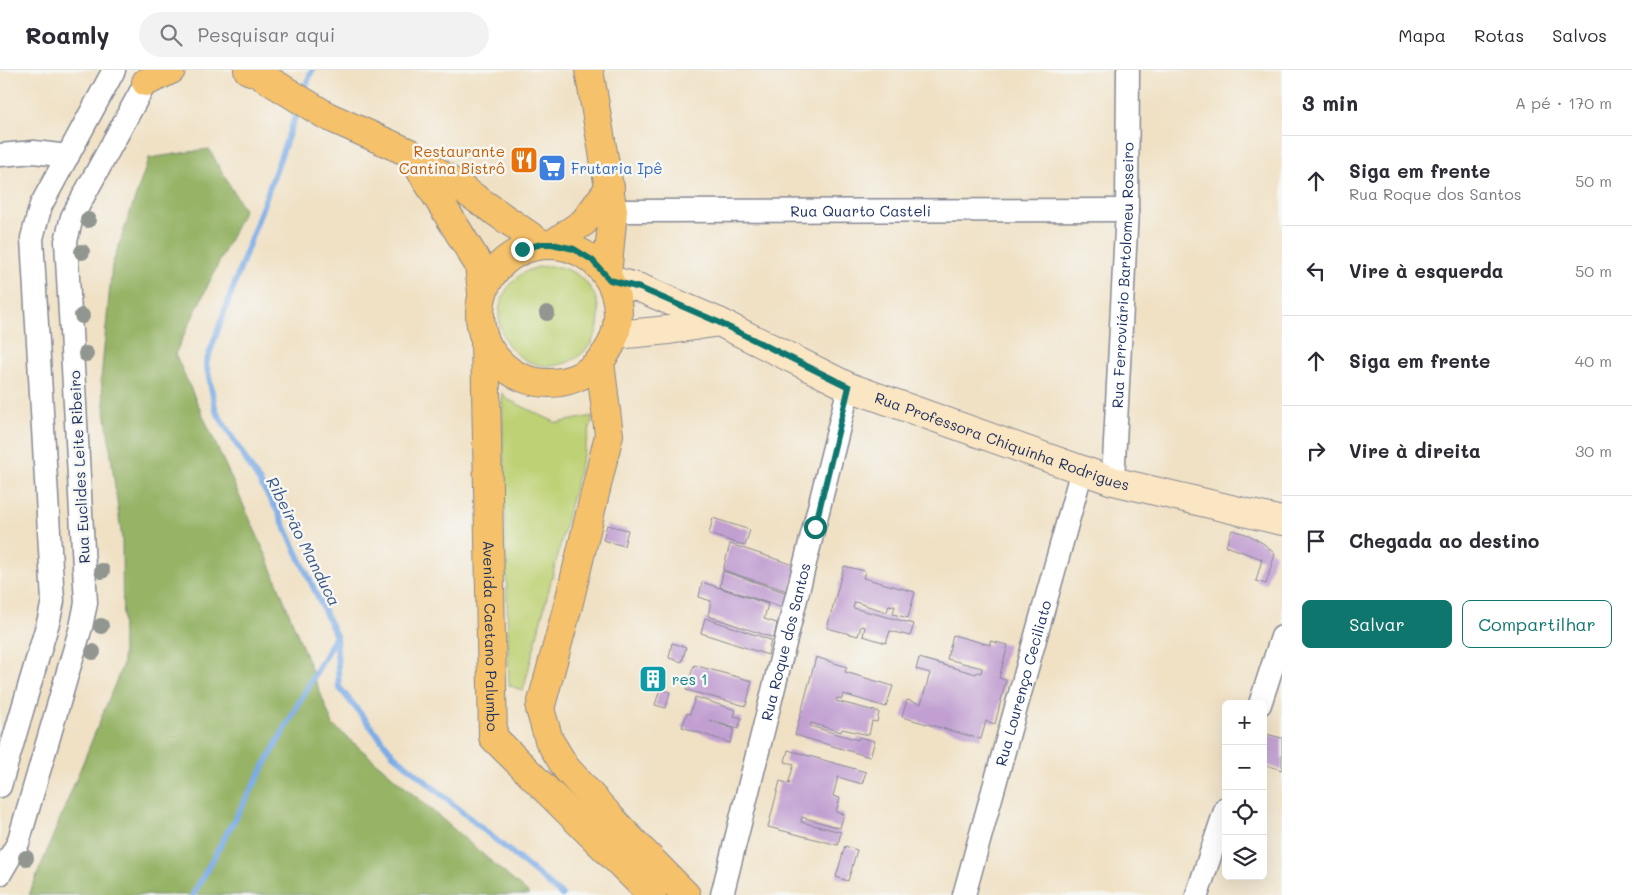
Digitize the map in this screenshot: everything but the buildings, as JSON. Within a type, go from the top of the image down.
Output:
[{"type":"main road","points":[[152,76],[171,70]]},
{"type":"main road","points":[[589,70],[605,202],[608,278]]},
{"type":"main road","points":[[258,73],[327,116],[410,153],[547,244],[574,249],[592,260],[608,278],[617,297],[619,316],[616,335],[600,362],[574,379],[558,383],[534,382],[512,373],[494,357],[482,336],[479,314],[482,293],[479,265],[410,153]]},
{"type":"main road","points":[[482,293],[491,274],[505,260],[522,249],[547,244],[584,222],[605,202]]},
{"type":"main road","name":"Rua Professora Chiquinha Rodrigues","points":[[608,278],[640,288],[718,322],[849,387],[1113,481],[1282,521]]},
{"type":"main road","points":[[616,335],[669,330],[718,322]]},
{"type":"main road","name":"Avenida Caetano Palumbo","points":[[485,341],[493,738],[652,895]]},
{"type":"main road","points":[[600,362],[609,435],[570,602],[540,709],[549,740],[566,768],[623,831],[686,895]]},
{"type":"street","points":[[0,786],[53,600],[32,238],[41,205],[114,70]]},
{"type":"street","name":"Rua Ferroviário Bartolomeu Roseiro","points":[[1113,481],[1127,210],[1128,70]]},
{"type":"street","name":"Rua Euclides Leite Ribeiro","points":[[0,874],[18,843],[81,627],[86,603],[66,241],[72,217],[152,76]]},
{"type":"street","points":[[82,130],[98,134],[110,148]]},
{"type":"street","points":[[0,155],[34,152],[68,156]]},
{"type":"street","points":[[55,180],[67,192],[75,195],[84,195]]},
{"type":"street","name":"Rua Quarto Casteli","points":[[605,202],[1127,210]]},
{"type":"street","name":"Rua Roque dos Santos","points":[[722,895],[849,387]]},
{"type":"street","name":"Rua Lourenço Ceciliato","points":[[964,895],[1082,470]]},
{"type":"street","points":[[51,565],[84,562]]},
{"type":"street","points":[[1261,700],[1282,637]]},
{"type":"street","points":[[1197,895],[1222,820]]},
{"type":"green space","points":[[209,149],[244,210],[175,354],[267,557],[333,725],[530,895],[29,895],[123,664],[122,540],[101,379],[112,265],[149,158]]},
{"type":"green space","points":[[549,266],[568,270],[584,281],[595,297],[599,316],[595,335],[584,351],[568,362],[549,366],[530,362],[514,351],[503,335],[499,316],[503,297],[514,281],[530,270]]},
{"type":"green space","points":[[502,393],[509,400],[557,423],[593,416],[523,691],[509,685]]},
{"type":"waterway","name":"Ribeirão Manduca","points":[[303,94],[312,70]]},
{"type":"waterway","name":"Ribeirão Manduca","points":[[299,106],[206,363],[216,411],[278,512],[336,636],[339,687],[393,754],[562,895]]},
{"type":"waterway","points":[[193,895],[336,636]]},
{"type":"place","name":"Restaurante Cantina Bistrô","points":[[524,160]]},
{"type":"place","name":"Frutaria Ipê","points":[[552,168]]},
{"type":"place","name":"res 1","points":[[653,679]]},
{"type":"route","points":[[522,249],[542,244],[552,244],[574,249],[592,260],[610,280],[640,288],[718,322],[849,387],[815,527]]}]
